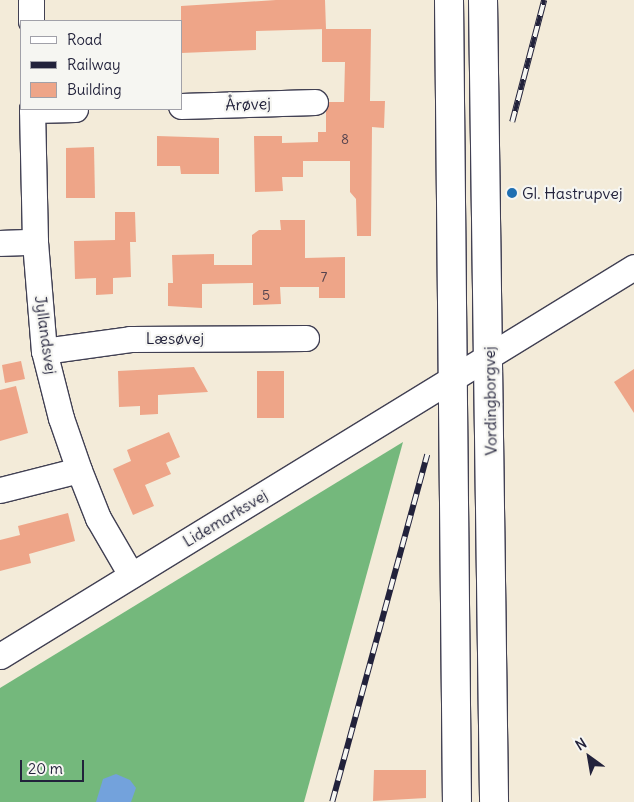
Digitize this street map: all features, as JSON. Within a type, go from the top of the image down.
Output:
[{"type":"main road","points":[[449,0],[451,380],[457,802]]},
{"type":"main road","name":"Vordingborgvej","points":[[482,0],[489,354],[494,802]]},
{"type":"street","points":[[31,0],[31,20]]},
{"type":"street","name":"Årøvej","points":[[182,106],[314,102]]},
{"type":"street","name":"Jyllandsvej","points":[[32,110],[35,242],[44,352],[61,418],[79,470],[98,518],[131,575]]},
{"type":"street","points":[[0,243],[35,242]]},
{"type":"street","name":"Lidemarksvej","points":[[0,656],[451,380],[489,354],[634,267]]},
{"type":"street","name":"Læsøvej","points":[[44,352],[130,339],[306,338]]},
{"type":"street","points":[[0,490],[79,470]]},
{"type":"green space","points":[[403,442],[304,802],[0,802],[0,688]]},
{"type":"water","points":[[116,774],[130,780],[136,788],[131,802],[96,802],[103,779]]},
{"type":"building","points":[[276,0],[325,0],[326,29],[256,31],[256,50],[182,53],[181,6]]},
{"type":"building","points":[[322,29],[371,29],[370,101],[385,101],[384,128],[372,127],[371,236],[357,236],[356,199],[350,192],[350,161],[303,161],[303,177],[282,177],[283,191],[255,192],[254,136],[282,136],[282,143],[318,142],[318,132],[326,132],[326,111],[329,102],[344,102],[345,62],[322,62]]},
{"type":"building","points":[[157,136],[219,138],[219,174],[181,174],[180,166],[157,166]]},
{"type":"building","points":[[94,147],[95,198],[66,198],[66,148]]},
{"type":"building","points":[[115,212],[135,212],[136,242],[130,242],[131,277],[113,278],[113,294],[96,295],[96,278],[75,279],[74,241],[115,240]]},
{"type":"building","points":[[280,220],[305,220],[305,258],[345,257],[345,298],[319,298],[319,287],[280,287],[281,304],[253,305],[253,283],[202,284],[202,308],[168,306],[168,283],[173,283],[172,255],[214,254],[214,265],[252,265],[252,235],[259,230],[281,230]]},
{"type":"building","points":[[21,361],[25,379],[5,383],[2,365]]},
{"type":"building","points":[[194,367],[208,392],[158,395],[158,414],[140,415],[140,406],[119,407],[118,371]]},
{"type":"building","points":[[634,369],[634,413],[614,382]]},
{"type":"building","points":[[257,371],[284,371],[284,418],[257,418]]},
{"type":"building","points":[[16,386],[28,433],[0,441],[0,390]]},
{"type":"building","points":[[169,432],[180,457],[166,463],[171,474],[145,485],[154,506],[133,515],[113,469],[131,461],[127,450]]},
{"type":"building","points":[[68,513],[75,541],[29,554],[31,563],[0,571],[0,540],[20,535],[18,526]]},
{"type":"building","points":[[374,770],[426,770],[426,798],[373,801]]},
{"type":"railway","points":[[512,122],[544,0]]},
{"type":"railway","points":[[332,802],[427,455]]},
{"type":"place","name":"Gl. Hastrupvej","points":[[512,193]]}]
